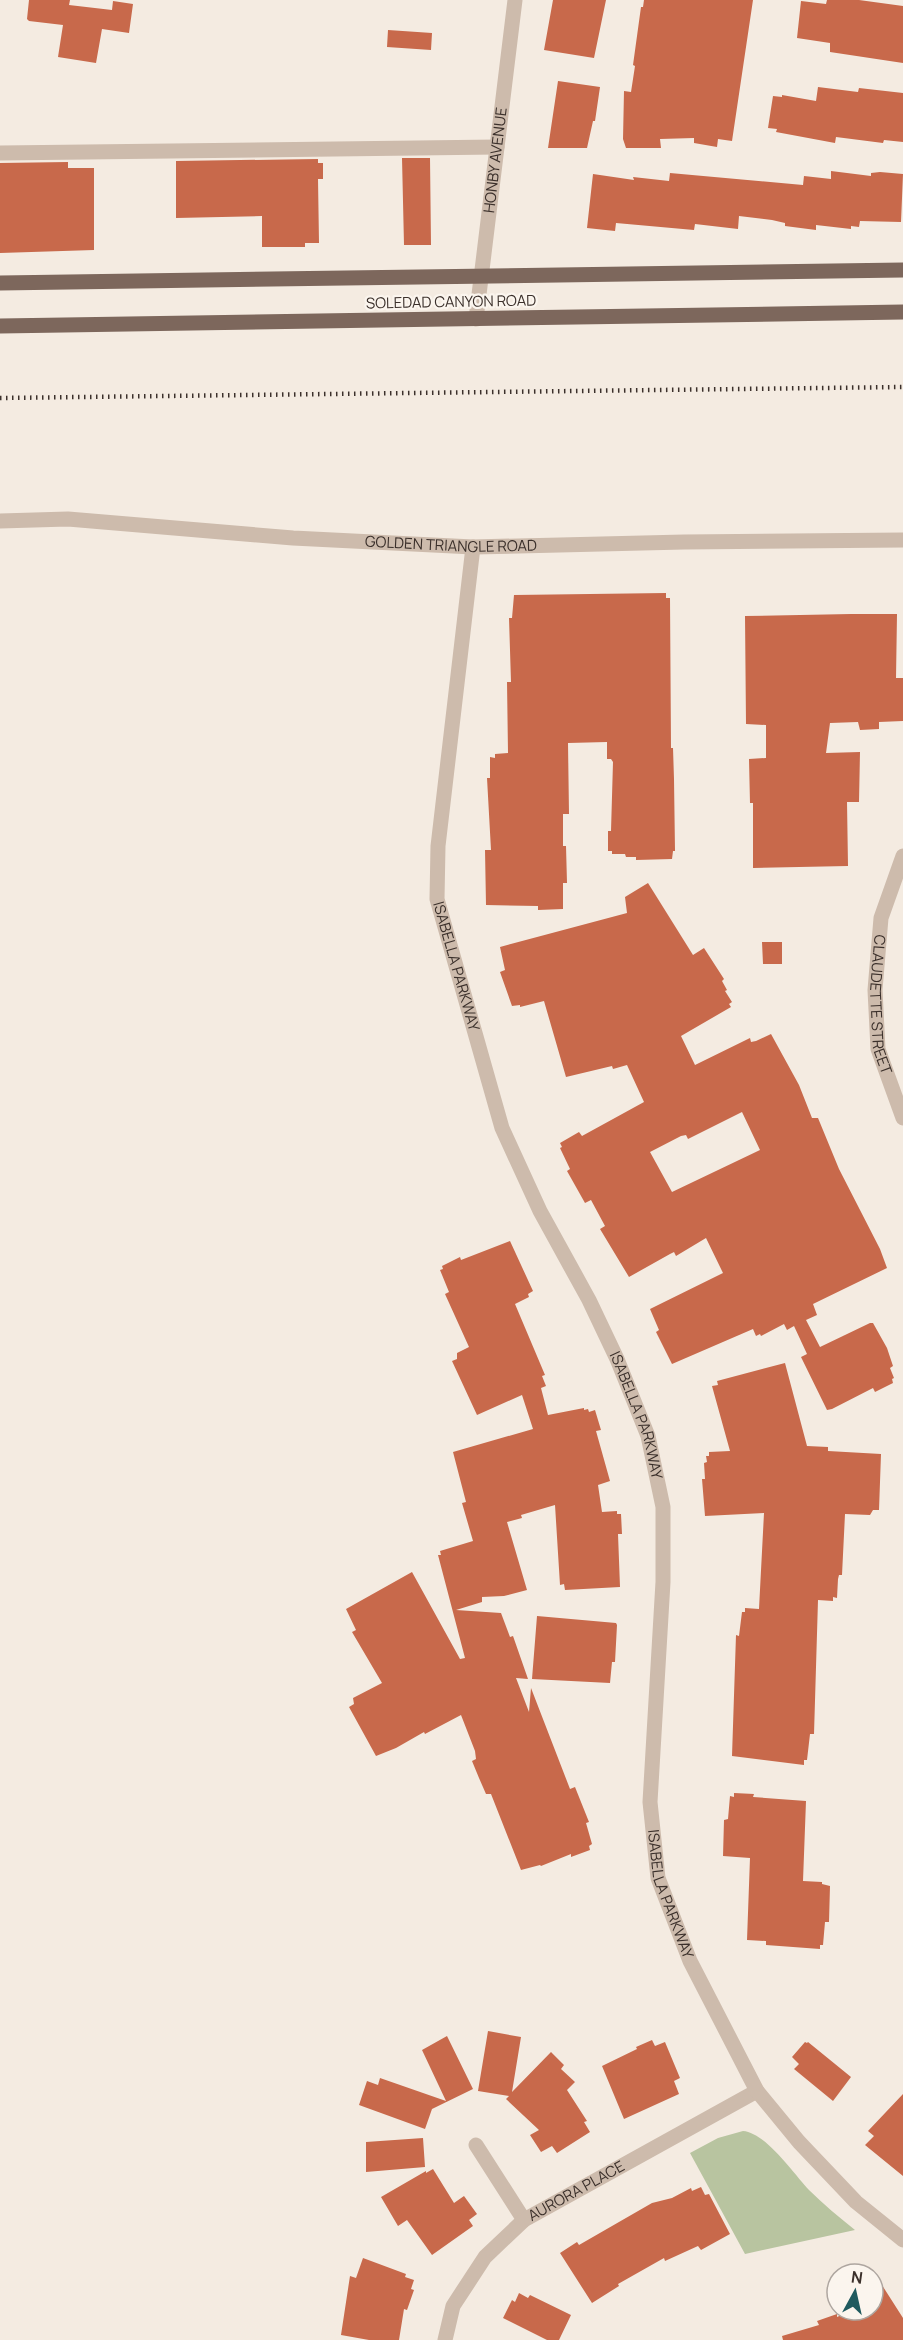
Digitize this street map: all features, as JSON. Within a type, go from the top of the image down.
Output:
[{"type":"main road","name":"SOLEDAD CANYON ROAD","points":[[0,283],[903,270]]},
{"type":"main road","name":"SOLEDAD CANYON ROAD","points":[[0,326],[903,312]]},
{"type":"street","name":"HONBY AVENUE","points":[[476,319],[515,0]]},
{"type":"street","points":[[0,153],[497,147]]},
{"type":"street","name":"GOLDEN TRIANGLE ROAD","points":[[0,521],[68,519],[293,538],[473,547],[903,540]]},
{"type":"street","name":"ISABELLA PARKWAY","points":[[473,547],[438,846],[437,899],[502,1128],[540,1211],[589,1300],[617,1359],[648,1437],[663,1507],[663,1582],[650,1802],[658,1878],[690,1962],[757,2091],[799,2142],[856,2202],[903,2240]]},
{"type":"street","name":"CLAUDETTE STREET","points":[[903,856],[881,918],[875,990],[878,1049],[903,1118]]},
{"type":"street","name":"AURORA PLACE","points":[[445,2340],[453,2306],[485,2257],[524,2220],[757,2091]]},
{"type":"street","points":[[476,2145],[524,2220]]},
{"type":"green space","points":[[743,2131],[752,2133],[770,2146],[809,2190],[855,2230],[745,2254],[690,2153],[718,2138]]},
{"type":"building","points":[[29,0],[70,0],[69,5],[112,10],[113,1],[133,4],[129,33],[102,29],[96,63],[58,57],[63,25],[29,21],[27,19]]},
{"type":"building","points":[[553,0],[606,0],[594,58],[544,50]]},
{"type":"building","points":[[644,0],[753,0],[732,141],[718,139],[717,147],[694,143],[694,138],[660,139],[661,148],[626,148],[623,139],[624,91],[631,92],[641,7],[643,7]]},
{"type":"building","points":[[827,0],[859,0],[903,6],[903,63],[830,52],[830,43],[797,38],[801,1],[826,4]]},
{"type":"building","points":[[388,30],[432,33],[431,50],[387,47]]},
{"type":"building","points":[[558,81],[600,87],[595,121],[593,121],[587,148],[548,148]]},
{"type":"building","points":[[818,87],[858,92],[859,88],[903,93],[903,142],[884,140],[883,143],[836,137],[835,143],[776,132],[777,129],[768,128],[773,96],[782,97],[782,95],[816,101]]},
{"type":"building","points":[[402,158],[430,158],[431,245],[404,245]]},
{"type":"building","points":[[318,159],[318,163],[323,163],[323,179],[318,179],[319,243],[305,243],[305,247],[262,247],[262,216],[176,218],[176,161]]},
{"type":"building","points":[[68,162],[68,168],[94,168],[94,250],[0,253],[0,163]]},
{"type":"building","points":[[831,171],[871,176],[871,173],[880,172],[903,174],[901,222],[860,221],[859,227],[851,226],[851,229],[816,225],[816,230],[785,226],[785,223],[772,220],[739,216],[738,229],[695,224],[694,230],[616,223],[615,231],[587,228],[593,174],[634,180],[633,177],[669,181],[670,173],[803,185],[804,176],[831,179]]},
{"type":"building","points":[[666,593],[666,598],[670,598],[671,748],[673,748],[675,851],[673,851],[672,859],[636,860],[636,857],[612,854],[612,851],[608,851],[608,831],[611,831],[613,762],[607,759],[607,742],[568,743],[569,814],[563,814],[563,846],[566,846],[567,883],[563,883],[563,909],[538,910],[538,906],[486,905],[485,850],[491,850],[487,778],[490,778],[490,757],[495,758],[495,754],[508,753],[507,682],[511,682],[509,618],[512,618],[514,595]]},
{"type":"building","points":[[897,614],[896,678],[903,678],[903,721],[879,722],[879,729],[860,730],[858,722],[830,723],[826,753],[860,752],[859,802],[847,802],[848,866],[753,868],[753,803],[750,803],[749,759],[766,758],[766,725],[746,724],[745,616]]},
{"type":"building","points":[[648,883],[693,955],[704,948],[724,979],[722,981],[732,1002],[729,1004],[731,1007],[681,1036],[695,1065],[750,1038],[751,1042],[771,1034],[799,1085],[812,1118],[818,1118],[839,1169],[880,1249],[887,1268],[813,1304],[817,1315],[806,1320],[820,1347],[873,1323],[887,1348],[893,1366],[890,1368],[894,1378],[893,1383],[875,1392],[873,1388],[827,1410],[801,1357],[807,1354],[794,1326],[787,1330],[784,1324],[761,1336],[760,1334],[756,1336],[753,1329],[672,1364],[656,1332],[659,1330],[650,1309],[723,1273],[706,1238],[676,1256],[674,1252],[629,1277],[600,1229],[605,1226],[591,1200],[585,1203],[567,1171],[570,1169],[560,1143],[579,1132],[582,1136],[644,1102],[627,1065],[613,1069],[612,1066],[566,1077],[544,1001],[520,1007],[520,1005],[512,1006],[500,972],[505,970],[500,947],[627,913],[625,897]],"holes":[[[742,1112],[760,1150],[672,1192],[650,1152],[681,1136],[686,1135],[688,1139]]]},
{"type":"building","points":[[762,942],[782,942],[782,964],[763,964]]},
{"type":"building","points":[[510,1241],[533,1291],[528,1294],[529,1297],[515,1304],[545,1375],[542,1376],[546,1386],[541,1388],[548,1415],[584,1408],[589,1412],[595,1410],[601,1430],[596,1431],[610,1481],[598,1485],[602,1512],[617,1511],[617,1514],[621,1514],[622,1534],[618,1534],[620,1587],[565,1590],[564,1584],[560,1585],[555,1505],[521,1515],[522,1518],[507,1522],[527,1590],[504,1596],[482,1597],[482,1602],[456,1610],[501,1613],[510,1637],[513,1636],[528,1679],[516,1678],[529,1712],[531,1688],[570,1789],[575,1787],[589,1822],[586,1823],[592,1844],[589,1846],[590,1850],[521,1870],[491,1794],[486,1794],[472,1761],[476,1759],[475,1751],[461,1715],[376,1756],[349,1707],[354,1704],[353,1698],[382,1683],[352,1632],[356,1630],[346,1609],[412,1572],[460,1659],[465,1658],[438,1555],[441,1555],[440,1551],[473,1541],[462,1503],[466,1502],[453,1452],[533,1429],[522,1395],[477,1415],[452,1361],[457,1359],[457,1353],[469,1347],[445,1294],[449,1292],[440,1270],[443,1269],[442,1266],[460,1257],[461,1260]]},
{"type":"building","points":[[785,1363],[807,1446],[828,1447],[828,1451],[881,1454],[879,1510],[873,1510],[870,1515],[845,1514],[842,1575],[839,1575],[838,1579],[837,1598],[833,1597],[833,1601],[818,1600],[814,1734],[810,1734],[807,1760],[804,1760],[804,1765],[732,1756],[736,1635],[739,1636],[742,1612],[745,1612],[745,1608],[759,1609],[764,1513],[705,1516],[702,1479],[705,1479],[704,1463],[707,1462],[706,1456],[709,1456],[709,1452],[730,1451],[712,1386],[718,1385],[717,1381]]},
{"type":"building","points":[[537,1616],[616,1623],[615,1662],[612,1662],[610,1683],[532,1679]]},
{"type":"building","points":[[734,1793],[754,1794],[753,1797],[806,1801],[803,1881],[822,1882],[830,1886],[829,1922],[825,1922],[823,1945],[820,1945],[820,1949],[766,1945],[766,1941],[747,1940],[750,1858],[723,1856],[724,1820],[728,1819],[730,1796],[734,1797]]},
{"type":"building","points":[[488,2031],[521,2037],[512,2092],[551,2052],[564,2065],[561,2069],[575,2082],[567,2090],[587,2121],[584,2122],[590,2132],[557,2153],[552,2146],[541,2152],[530,2135],[539,2130],[506,2099],[509,2096],[478,2091]]},
{"type":"building","points":[[447,2036],[473,2089],[432,2109],[425,2129],[359,2105],[367,2081],[378,2085],[380,2078],[446,2101],[422,2050]]},
{"type":"building","points":[[652,2040],[655,2046],[665,2042],[680,2078],[674,2081],[679,2094],[624,2119],[602,2066]]},
{"type":"building","points":[[805,2042],[808,2042],[851,2077],[833,2101],[794,2069],[799,2064],[792,2057]]},
{"type":"building","points":[[903,2094],[903,2176],[865,2145],[874,2136],[868,2131]]},
{"type":"building","points":[[423,2138],[425,2167],[366,2172],[366,2142]]},
{"type":"building","points":[[433,2169],[454,2203],[464,2196],[477,2214],[469,2220],[473,2226],[432,2255],[407,2220],[398,2226],[381,2197]]},
{"type":"building","points":[[701,2187],[705,2195],[709,2194],[730,2234],[701,2250],[698,2246],[665,2261],[664,2258],[618,2284],[619,2286],[592,2303],[560,2253],[577,2242],[579,2245],[652,2203],[672,2198],[691,2188],[692,2191]]},
{"type":"building","points":[[363,2258],[406,2274],[405,2277],[414,2280],[411,2289],[414,2290],[407,2310],[404,2309],[399,2340],[369,2340],[341,2335],[350,2276],[356,2278]]},
{"type":"building","points":[[885,2290],[903,2318],[903,2340],[783,2340],[782,2336],[819,2325],[817,2321],[825,2318],[825,2322],[885,2322]]},
{"type":"building","points":[[519,2293],[528,2298],[530,2295],[571,2315],[559,2340],[547,2340],[503,2318],[512,2300],[515,2302]]},
{"type":"railway","points":[[0,398],[903,387]]}]
